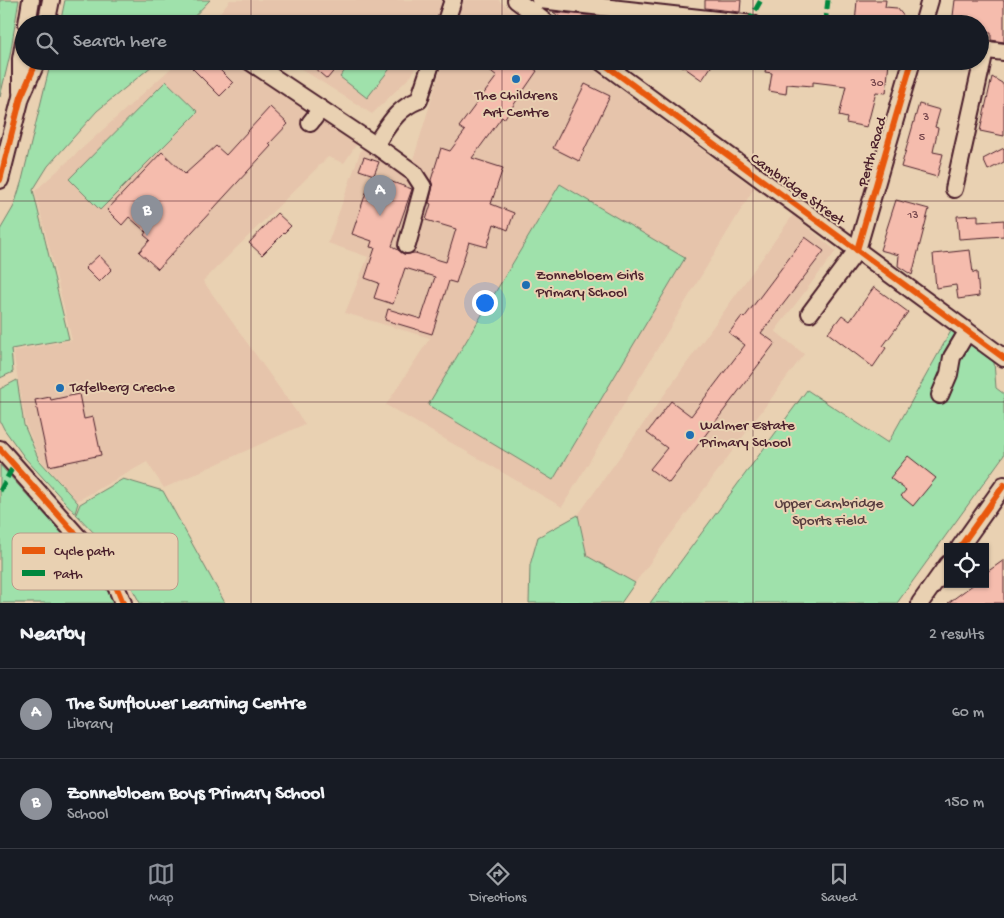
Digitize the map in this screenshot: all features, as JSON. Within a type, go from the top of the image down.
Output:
[{"type":"street","points":[[28,15],[31,0]]},
{"type":"street","points":[[48,15],[51,0]]},
{"type":"street","points":[[447,15],[453,0]]},
{"type":"street","points":[[516,0],[536,15]]},
{"type":"street","points":[[540,0],[673,15]]},
{"type":"street","points":[[926,15],[930,0]]},
{"type":"street","points":[[989,51],[1004,52]]},
{"type":"street","points":[[20,97],[21,70]]},
{"type":"street","points":[[0,180],[20,97],[33,70]]},
{"type":"street","points":[[262,70],[375,145],[404,158],[423,187],[413,236]]},
{"type":"street","points":[[375,145],[397,113],[404,106],[419,100],[429,70]]},
{"type":"street","name":"Cambridge Street","points":[[612,70],[1004,358]]},
{"type":"street","name":"Perth Road","points":[[858,250],[909,70]]},
{"type":"street","points":[[954,189],[979,70]]},
{"type":"street","points":[[310,123],[321,109]]},
{"type":"street","points":[[810,313],[858,250]]},
{"type":"street","points":[[940,395],[947,381],[952,357],[967,332]]},
{"type":"street","points":[[0,449],[75,533]]},
{"type":"street","points":[[963,543],[1004,485]]},
{"type":"street","points":[[920,603],[944,570]]},
{"type":"street","points":[[118,590],[123,603]]},
{"type":"shaded area","points":[[230,0],[444,0],[438,15],[218,15]]},
{"type":"shaded area","points":[[462,0],[498,0],[519,15],[457,15]]},
{"type":"shaded area","points":[[169,70],[250,70],[358,142],[344,163],[328,157],[203,281],[305,424],[164,488],[147,462],[77,501],[40,459],[26,425],[13,351],[72,340],[35,191]]},
{"type":"shaded area","points":[[303,70],[414,70],[412,75],[372,114]]},
{"type":"shaded area","name":"Zonnebloem Girls Primary School","points":[[440,70],[594,70],[754,188],[562,507],[386,405],[430,338],[345,313],[368,257],[328,243],[362,147],[408,177]]},
{"type":"shaded area","name":"Walmer Estate Primary School","points":[[793,215],[836,251],[775,331],[804,354],[635,583],[587,556],[578,515]]},
{"type":"green space","points":[[0,0],[19,0],[15,15],[10,55],[0,97]]},
{"type":"green space","points":[[65,0],[210,0],[196,15],[62,15]]},
{"type":"green space","points":[[49,70],[147,70],[97,111],[48,166],[33,190],[69,339],[11,349],[13,372],[0,378],[0,230],[14,206]]},
{"type":"green space","points":[[345,70],[389,70],[367,98],[340,77]]},
{"type":"green space","points":[[166,81],[198,112],[100,210],[69,179]]},
{"type":"green space","points":[[560,184],[685,258],[553,480],[428,405]]},
{"type":"green space","name":"Upper Cambridge Sports Field","points":[[951,331],[994,362],[996,388],[1004,394],[1004,455],[897,603],[650,603],[807,390],[888,443]]},
{"type":"green space","points":[[17,380],[24,425],[39,460],[78,503],[75,513],[25,458],[0,421],[0,389]]},
{"type":"green space","points":[[0,465],[62,533],[12,533],[12,590],[107,590],[114,603],[0,603]]},
{"type":"green space","points":[[123,479],[163,491],[225,603],[140,603],[133,590],[178,590],[178,533],[94,533],[76,514],[80,504]]},
{"type":"green space","points":[[578,515],[587,556],[635,583],[621,603],[529,603],[530,565],[538,537]]},
{"type":"building","points":[[705,0],[741,0],[740,12],[705,8]]},
{"type":"building","points":[[857,0],[886,0],[885,7],[897,8],[903,15],[856,15]]},
{"type":"building","points":[[955,0],[1004,0],[1004,42],[991,40],[989,15],[953,15]]},
{"type":"building","points":[[553,12],[584,15],[557,15]]},
{"type":"building","points":[[194,70],[220,70],[233,83],[220,96]]},
{"type":"building","points":[[316,70],[334,70],[327,79]]},
{"type":"building","points":[[489,70],[537,71],[504,119],[502,117],[472,158],[503,168],[491,204],[514,213],[508,230],[494,224],[487,247],[469,242],[456,283],[449,281],[432,334],[385,320],[388,309],[421,319],[435,277],[405,268],[393,304],[374,298],[379,283],[365,278],[375,248],[370,247],[372,241],[352,234],[372,175],[412,189],[392,246],[404,254],[415,253],[446,262],[456,229],[426,220],[431,204],[429,203],[433,186],[431,180],[441,148],[450,151],[465,131],[459,127],[497,76]]},
{"type":"building","points":[[688,70],[709,70],[702,80]]},
{"type":"building","points":[[765,70],[888,70],[886,93],[876,92],[867,127],[846,123],[847,118],[839,116],[846,86],[813,82],[813,86],[787,84],[786,94],[769,91],[772,73],[765,72]]},
{"type":"building","points":[[992,77],[1002,83],[1004,87],[1004,136],[980,131]]},
{"type":"building","points":[[585,84],[610,96],[579,161],[553,148]]},
{"type":"building","points":[[919,104],[940,110],[935,127],[938,128],[933,152],[943,154],[937,177],[901,167]]},
{"type":"building","points":[[270,107],[288,124],[269,144],[271,146],[158,269],[139,252],[150,240],[144,235],[146,232],[129,217],[122,225],[107,210],[162,152],[185,174],[216,146],[226,155]]},
{"type":"building","points":[[1004,148],[1004,162],[988,170],[983,159]]},
{"type":"building","points":[[364,157],[379,162],[374,175],[359,170]]},
{"type":"building","points":[[896,200],[929,209],[912,275],[898,266],[899,255],[880,250]]},
{"type":"building","points":[[277,213],[291,226],[262,255],[249,243]]},
{"type":"building","points":[[978,215],[978,222],[1004,220],[1004,236],[959,239],[957,216]]},
{"type":"building","points":[[805,237],[824,251],[761,333],[775,343],[669,483],[650,469],[667,448],[647,433],[671,401],[691,416],[745,345],[729,333],[742,316],[744,318]]},
{"type":"building","points":[[970,250],[973,273],[977,272],[979,296],[958,299],[956,285],[936,288],[933,254]]},
{"type":"building","points":[[99,255],[112,269],[99,282],[85,268]]},
{"type":"building","points":[[874,287],[908,312],[883,346],[886,348],[873,367],[828,333],[842,315],[850,321]]},
{"type":"building","points":[[79,394],[84,419],[93,417],[101,455],[49,466],[35,400],[50,397],[51,400]]},
{"type":"building","points":[[908,456],[936,478],[913,506],[901,496],[906,490],[890,478]]},
{"type":"building","points":[[1004,560],[1004,603],[948,603],[969,588],[989,588],[989,571]]},
{"type":"marked path","points":[[753,15],[761,0]]},
{"type":"marked path","points":[[826,15],[828,0]]},
{"type":"marked path","points":[[0,491],[14,465]]},
{"type":"cycle path","points":[[0,180],[21,97],[33,70]]},
{"type":"cycle path","points":[[612,70],[1004,358]]},
{"type":"cycle path","points":[[857,250],[909,70]]},
{"type":"cycle path","points":[[0,449],[75,533]]},
{"type":"cycle path","points":[[963,543],[1004,485]]},
{"type":"cycle path","points":[[118,590],[123,603]]},
{"type":"place","name":"The Childrens Art Centre","points":[[516,79]]},
{"type":"place","name":"The Sunflower Learning Centre","points":[[380,216]]},
{"type":"place","name":"Zonnebloem Boys Primary School","points":[[147,236]]},
{"type":"place","name":"Zonnebloem Girls Primary School","points":[[526,285]]},
{"type":"place","name":"Tafelberg Creche","points":[[60,388]]},
{"type":"place","name":"Walmer Estate Primary School","points":[[690,435]]}]
